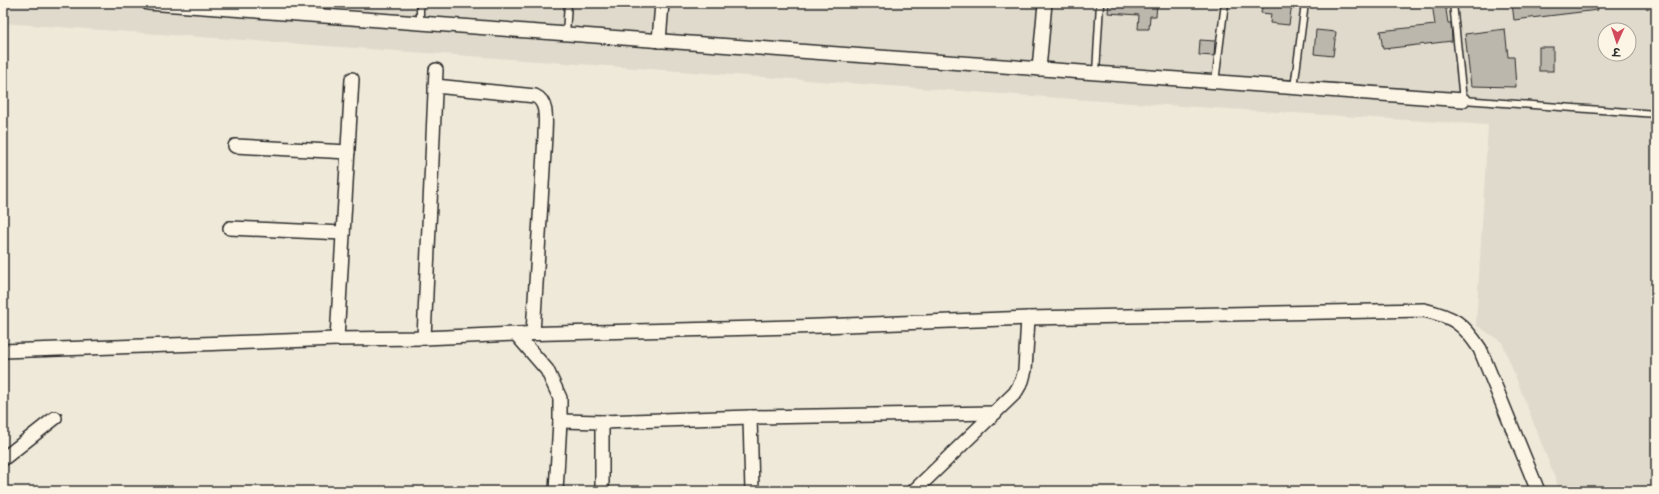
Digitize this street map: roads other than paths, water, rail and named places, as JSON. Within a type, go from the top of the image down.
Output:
[{"type":"street","points":[[148,3],[272,8],[420,23],[1463,100]]},
{"type":"street","points":[[659,41],[662,3]]},
{"type":"street","points":[[1039,69],[1045,3]]},
{"type":"street","points":[[424,338],[436,70]]},
{"type":"street","points":[[337,339],[352,79]]},
{"type":"street","points":[[436,86],[535,96],[540,98],[543,104],[545,116],[545,136],[533,333]]},
{"type":"street","points":[[235,146],[348,152]]},
{"type":"street","points":[[230,228],[343,233]]},
{"type":"street","points":[[3,351],[337,339],[424,338],[533,333],[794,327],[1028,318],[1424,310],[1442,314],[1456,321],[1470,332],[1480,348],[1538,491]]},
{"type":"street","points":[[914,491],[1015,393],[1022,381],[1025,370],[1028,318]]},
{"type":"street","points":[[516,334],[547,370],[555,384],[560,398],[556,491]]},
{"type":"street","points":[[560,421],[602,422],[750,417],[995,413]]},
{"type":"street","points":[[750,417],[752,491]]},
{"type":"street","points":[[3,459],[55,418]]},
{"type":"street","points":[[602,422],[602,491]]},
{"type":"lane","points":[[420,3],[420,23]]},
{"type":"lane","points":[[566,34],[568,3]]},
{"type":"lane","points":[[1096,73],[1100,3]]},
{"type":"lane","points":[[1215,82],[1225,3]]},
{"type":"lane","points":[[1294,88],[1305,3]]},
{"type":"lane","points":[[1453,3],[1463,100],[1656,114]]}]
